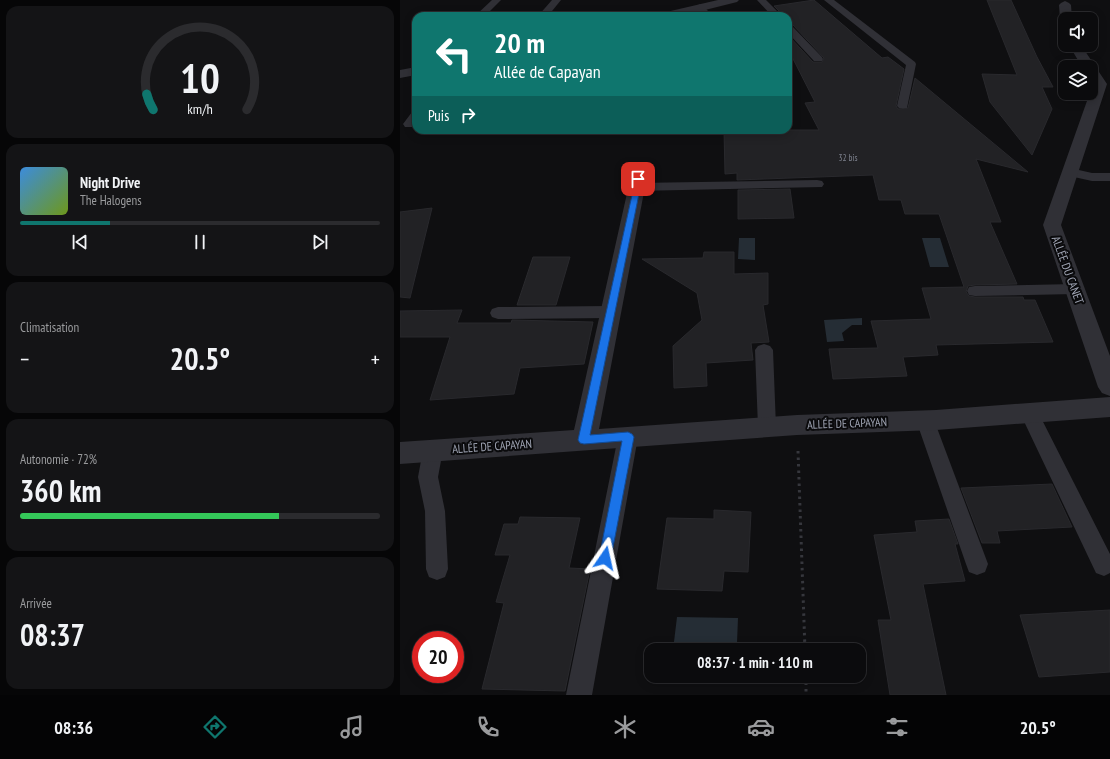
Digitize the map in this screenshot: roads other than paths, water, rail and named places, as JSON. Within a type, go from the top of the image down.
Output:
[{"type":"street","points":[[683,12],[733,0]]},
{"type":"street","points":[[1065,5],[1066,12]]},
{"type":"street","points":[[400,74],[412,71]]},
{"type":"street","name":"ALLÉE DU CANET","points":[[1100,79],[1052,225],[1110,387]]},
{"type":"street","points":[[584,440],[638,179]]},
{"type":"street","name":"ALLÉE DE CAPAYAN","points":[[400,453],[797,425],[925,420],[1110,407]]},
{"type":"lane","points":[[484,12],[497,0]]},
{"type":"lane","points":[[547,12],[557,0]]},
{"type":"lane","points":[[761,0],[773,12]]},
{"type":"lane","points":[[828,0],[911,64],[903,106]]},
{"type":"lane","points":[[792,31],[818,59]]},
{"type":"lane","points":[[409,124],[412,120]]},
{"type":"lane","points":[[1070,172],[1092,177],[1110,177]]},
{"type":"lane","points":[[638,179],[817,184]]},
{"type":"lane","points":[[974,291],[1075,289]]},
{"type":"lane","points":[[498,313],[610,312]]},
{"type":"lane","points":[[764,350],[767,427]]},
{"type":"lane","points":[[1029,413],[1104,564]]},
{"type":"lane","points":[[925,420],[977,564]]},
{"type":"lane","points":[[579,695],[628,437]]},
{"type":"lane","points":[[434,450],[428,477],[436,511],[437,569]]}]
